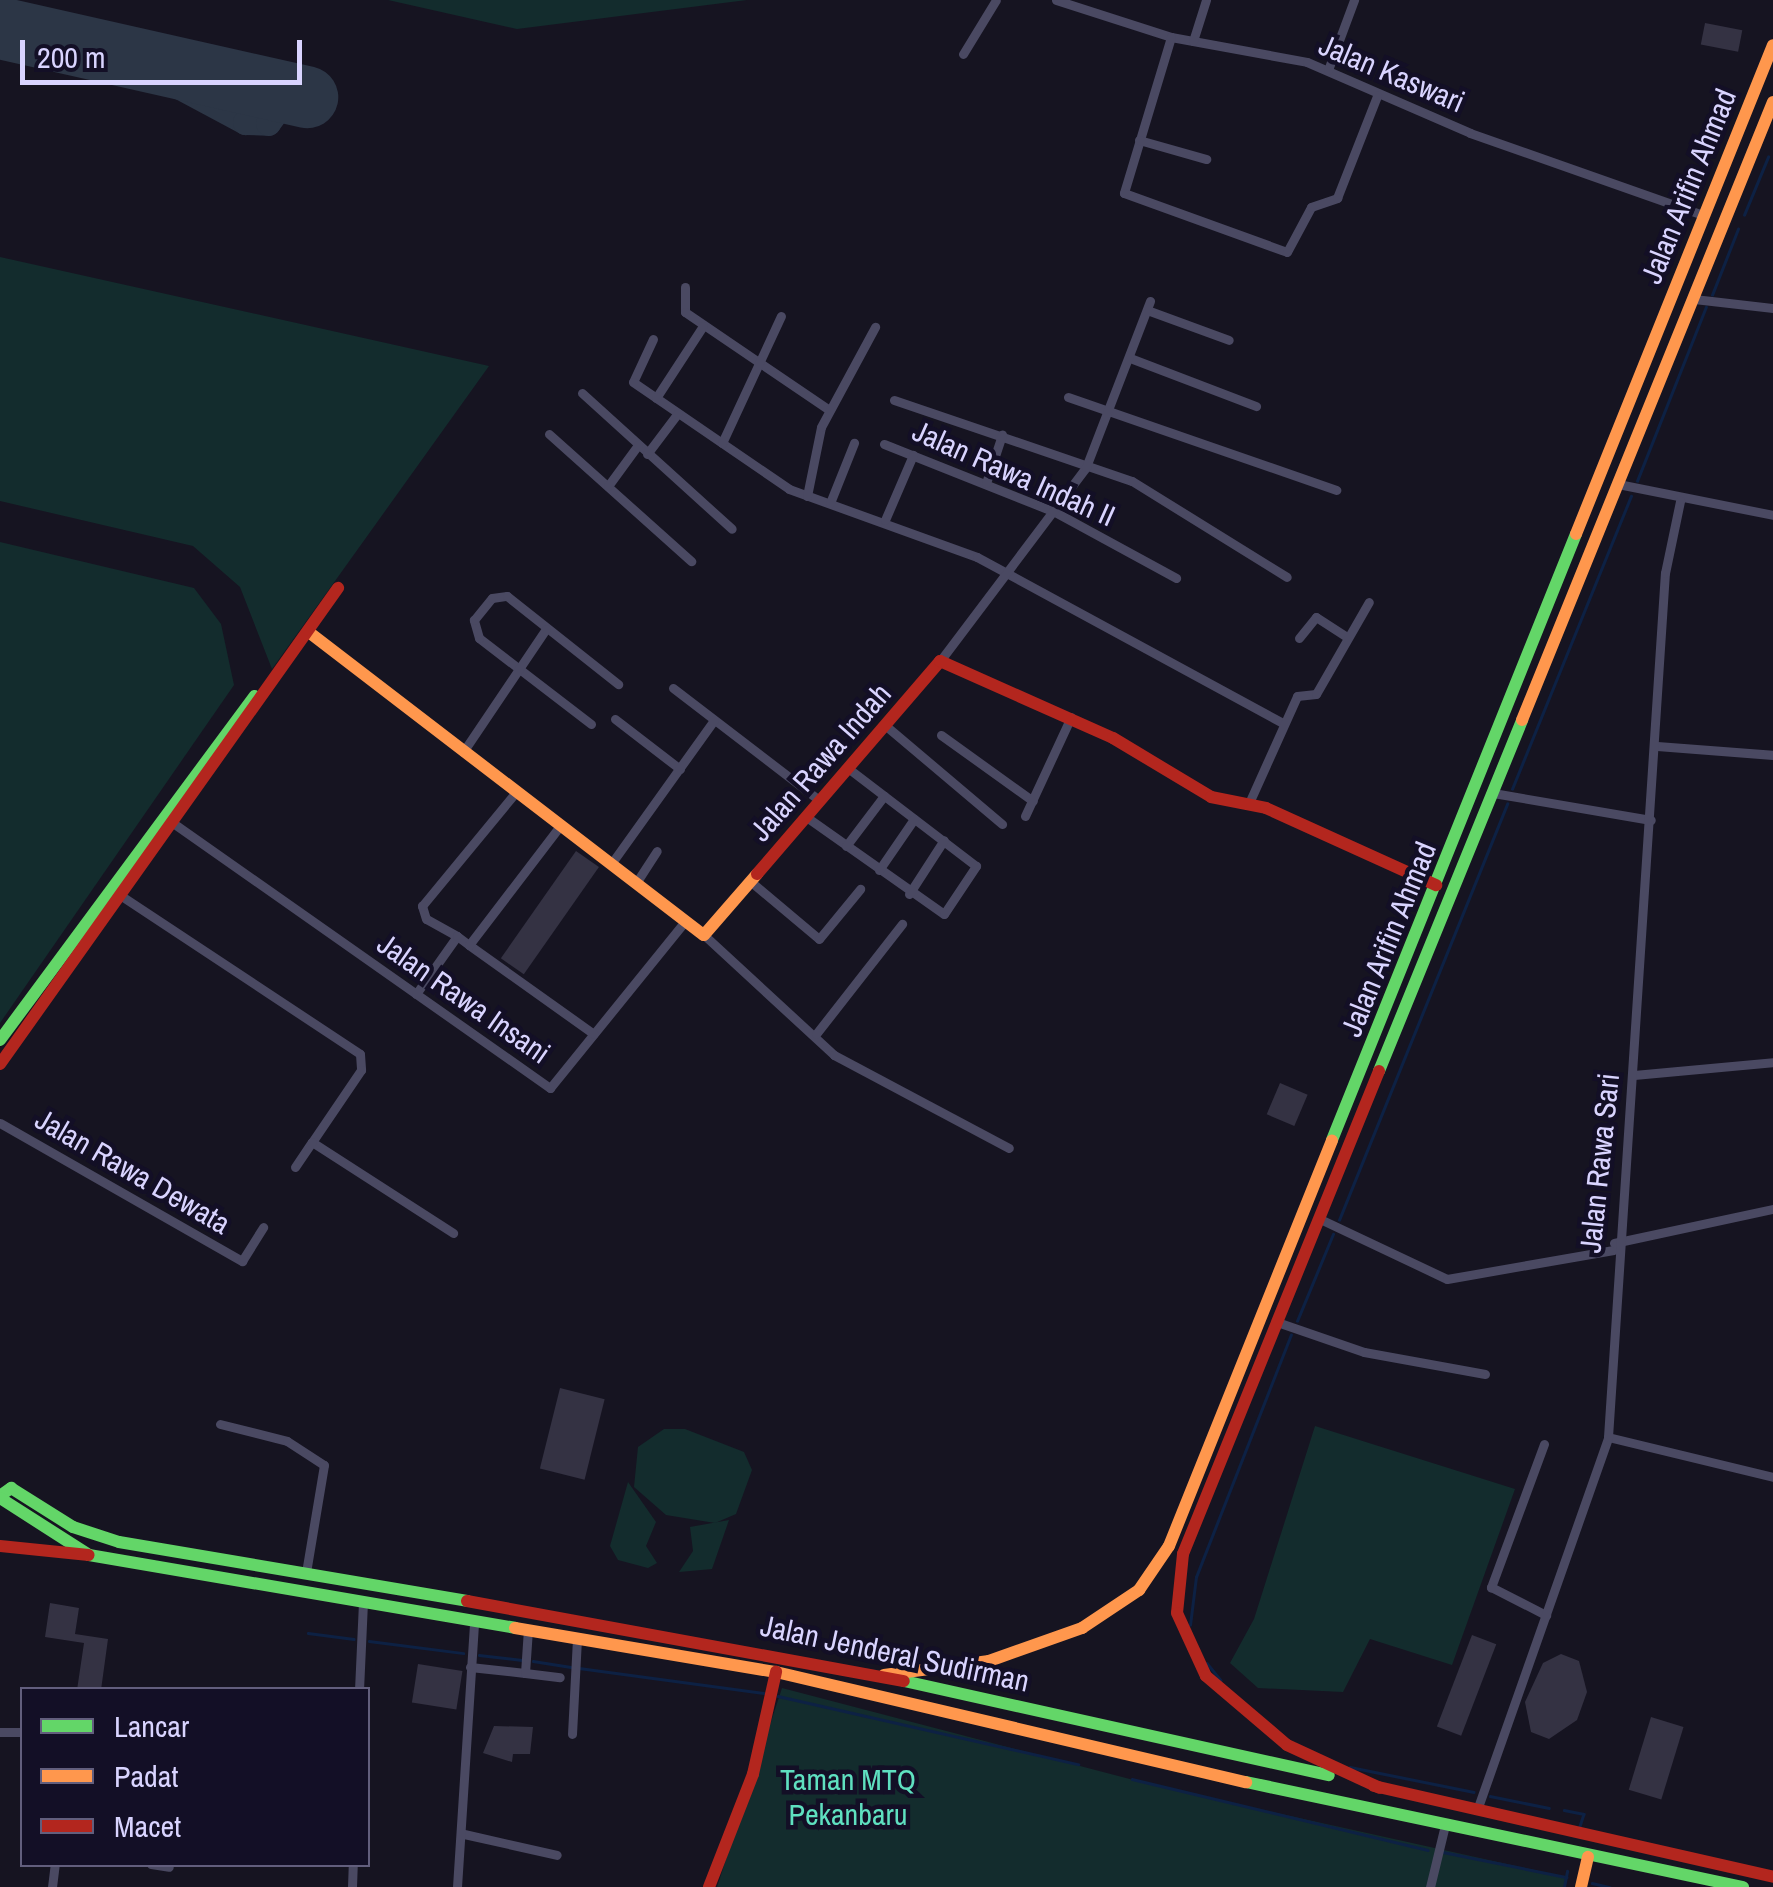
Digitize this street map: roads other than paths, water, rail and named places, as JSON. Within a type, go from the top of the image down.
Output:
[{"type":"main road","name":"Jalan Arifin Ahmad","points":[[884,1675],[963,1666],[1057,1639],[1148,1580],[1360,1076],[1431,884],[1773,45]]},
{"type":"main road","name":"Jalan Arifin Ahmad","points":[[1380,1788],[1299,1752],[1247,1714],[1206,1676],[1179,1621],[1183,1554],[1773,102]]},
{"type":"main road","points":[[1631,393],[1649,406]]},
{"type":"main road","points":[[10,1035],[123,898],[338,588]]},
{"type":"main road","points":[[310,633],[704,935]]},
{"type":"main road","points":[[940,661],[1071,717],[1211,797],[1248,803],[1431,884]]},
{"type":"main road","name":"Jalan Rawa Indah","points":[[704,935],[940,661]]},
{"type":"main road","points":[[0,1064],[10,1035],[230,720],[273,682]]},
{"type":"main road","points":[[1360,1076],[1376,1084]]},
{"type":"main road","name":"Jalan Jenderal Sudirman","points":[[2,1487],[101,1538],[388,1585],[884,1675],[1773,1877]]},
{"type":"main road","name":"Jalan Jenderal Sudirman","points":[[2,1487],[88,1555],[776,1672],[1444,1828],[1742,1887]]},
{"type":"main road","points":[[0,1546],[88,1555]]},
{"type":"main road","points":[[383,1606],[388,1585]]},
{"type":"main road","points":[[710,1887],[753,1774],[776,1672]]},
{"type":"main road","points":[[1092,1744],[1098,1723]]},
{"type":"main road","points":[[1124,1751],[1129,1730]]},
{"type":"main road","points":[[1581,1887],[1588,1857]]},
{"type":"street","points":[[963,54],[996,0]]},
{"type":"street","name":"Jalan Kaswari","points":[[1056,0],[1171,37],[1328,70],[1376,96],[1703,216]]},
{"type":"street","points":[[1193,41],[1206,0]]},
{"type":"street","points":[[1328,70],[1354,0]]},
{"type":"street","points":[[1171,37],[1139,140],[1128,197],[1294,252],[1311,207],[1337,198],[1376,96]]},
{"type":"street","points":[[1139,140],[1206,159]]},
{"type":"street","points":[[685,287],[680,306],[703,326],[753,364],[829,410]]},
{"type":"street","points":[[1694,298],[1773,308]]},
{"type":"street","points":[[940,661],[1012,574],[1086,467],[1148,306],[1229,340]]},
{"type":"street","points":[[722,443],[753,364],[781,316]]},
{"type":"street","points":[[656,398],[703,326]]},
{"type":"street","points":[[806,496],[829,410],[875,327]]},
{"type":"street","points":[[653,340],[633,382],[806,496],[886,520],[1012,574],[1284,724]]},
{"type":"street","points":[[1130,358],[1256,406]]},
{"type":"street","points":[[582,392],[732,529]]},
{"type":"street","points":[[1068,397],[1336,490]]},
{"type":"street","points":[[894,400],[1146,488],[1287,577]]},
{"type":"street","points":[[647,454],[678,413]]},
{"type":"street","points":[[550,434],[691,561]]},
{"type":"street","points":[[986,482],[1002,436]]},
{"type":"street","points":[[830,503],[854,443]]},
{"type":"street","name":"Jalan Rawa Indah II","points":[[884,444],[1055,512],[1176,578]]},
{"type":"street","points":[[608,486],[638,446]]},
{"type":"street","points":[[886,520],[913,455]]},
{"type":"street","points":[[1618,484],[1680,501],[1773,515]]},
{"type":"street","name":"Jalan Rawa Sari","points":[[1477,1810],[1608,1438],[1614,1246],[1634,1075],[1665,573],[1680,501]]},
{"type":"street","points":[[591,724],[479,638],[474,620],[502,595],[618,684]]},
{"type":"street","points":[[1248,803],[1298,694],[1316,694],[1344,636],[1369,602]]},
{"type":"street","points":[[1299,638],[1316,617],[1344,636]]},
{"type":"street","points":[[463,752],[546,629]]},
{"type":"street","points":[[672,688],[820,802]]},
{"type":"street","points":[[1025,816],[1071,717]]},
{"type":"street","points":[[615,719],[680,769]]},
{"type":"street","points":[[611,864],[714,720]]},
{"type":"street","points":[[886,726],[1002,824]]},
{"type":"street","points":[[941,735],[1033,801]]},
{"type":"street","points":[[1657,746],[1773,755]]},
{"type":"street","points":[[805,816],[910,894],[944,914],[977,870],[944,840],[848,768]]},
{"type":"street","points":[[516,792],[422,906],[426,919],[469,944],[594,1034]]},
{"type":"street","points":[[1493,793],[1652,820]]},
{"type":"street","points":[[846,846],[884,796]]},
{"type":"street","points":[[879,870],[914,819]]},
{"type":"street","name":"Jalan Rawa Insani","points":[[172,823],[550,1088],[685,921]]},
{"type":"street","points":[[469,944],[560,826]]},
{"type":"street","points":[[910,894],[944,840]]},
{"type":"street","points":[[636,884],[658,851]]},
{"type":"street","points":[[750,881],[819,939],[860,888]]},
{"type":"street","points":[[123,898],[360,1054],[361,1070],[294,1167]]},
{"type":"street","points":[[816,1034],[902,924]]},
{"type":"street","points":[[704,935],[850,1064],[1009,1148]]},
{"type":"street","points":[[416,994],[457,936]]},
{"type":"street","points":[[1634,1075],[1773,1062]]},
{"type":"street","name":"Jalan Rawa Dewata","points":[[0,1123],[242,1261],[263,1227]]},
{"type":"street","points":[[312,1142],[453,1232]]},
{"type":"street","points":[[1320,1219],[1447,1279],[1773,1209]]},
{"type":"street","points":[[1277,1322],[1364,1352],[1486,1374]]},
{"type":"street","points":[[220,1424],[287,1441],[324,1465],[306,1573]]},
{"type":"street","points":[[1608,1438],[1773,1477]]},
{"type":"street","points":[[1544,1444],[1491,1587],[1546,1615]]},
{"type":"street","points":[[360,1687],[363,1603]]},
{"type":"street","points":[[457,1887],[464,1834],[474,1621]]},
{"type":"street","points":[[525,1673],[528,1629]]},
{"type":"street","points":[[572,1734],[577,1638]]},
{"type":"street","points":[[470,1667],[560,1677]]},
{"type":"street","points":[[1430,1887],[1444,1828]]},
{"type":"street","points":[[464,1834],[557,1855]]},
{"type":"waterway","points":[[1744,215],[1768,157]]},
{"type":"waterway","points":[[1712,295],[1738,229]]},
{"type":"waterway","points":[[1637,481],[1706,307]]},
{"type":"waterway","points":[[1512,789],[1631,496]]},
{"type":"waterway","points":[[1339,1220],[1507,804]]},
{"type":"waterway","points":[[1297,1321],[1333,1234]]},
{"type":"waterway","points":[[1190,1625],[1196,1577],[1291,1335]]},
{"type":"waterway","points":[[308,1633],[354,1639]]},
{"type":"waterway","points":[[369,1641],[463,1653]]},
{"type":"waterway","points":[[479,1655],[522,1660]]},
{"type":"waterway","points":[[533,1661],[571,1667]]},
{"type":"waterway","points":[[1207,1663],[1221,1680]]},
{"type":"waterway","points":[[579,1668],[763,1693]]},
{"type":"waterway","points":[[778,1696],[1078,1764]]},
{"type":"waterway","points":[[1350,1767],[1474,1792]]},
{"type":"waterway","points":[[1132,1779],[1428,1850]]},
{"type":"waterway","points":[[1490,1796],[1549,1808]]},
{"type":"waterway","points":[[1564,1810],[1584,1814],[1580,1826]]},
{"type":"waterway","points":[[1443,1852],[1566,1877]]},
{"type":"waterway","points":[[1564,1887],[1567,1871]]},
{"type":"waterway","points":[[1592,1883],[1610,1887]]},
{"type":"park label","name":"Taman MTQ Pekanbaru","points":[[848,1796]]}]
